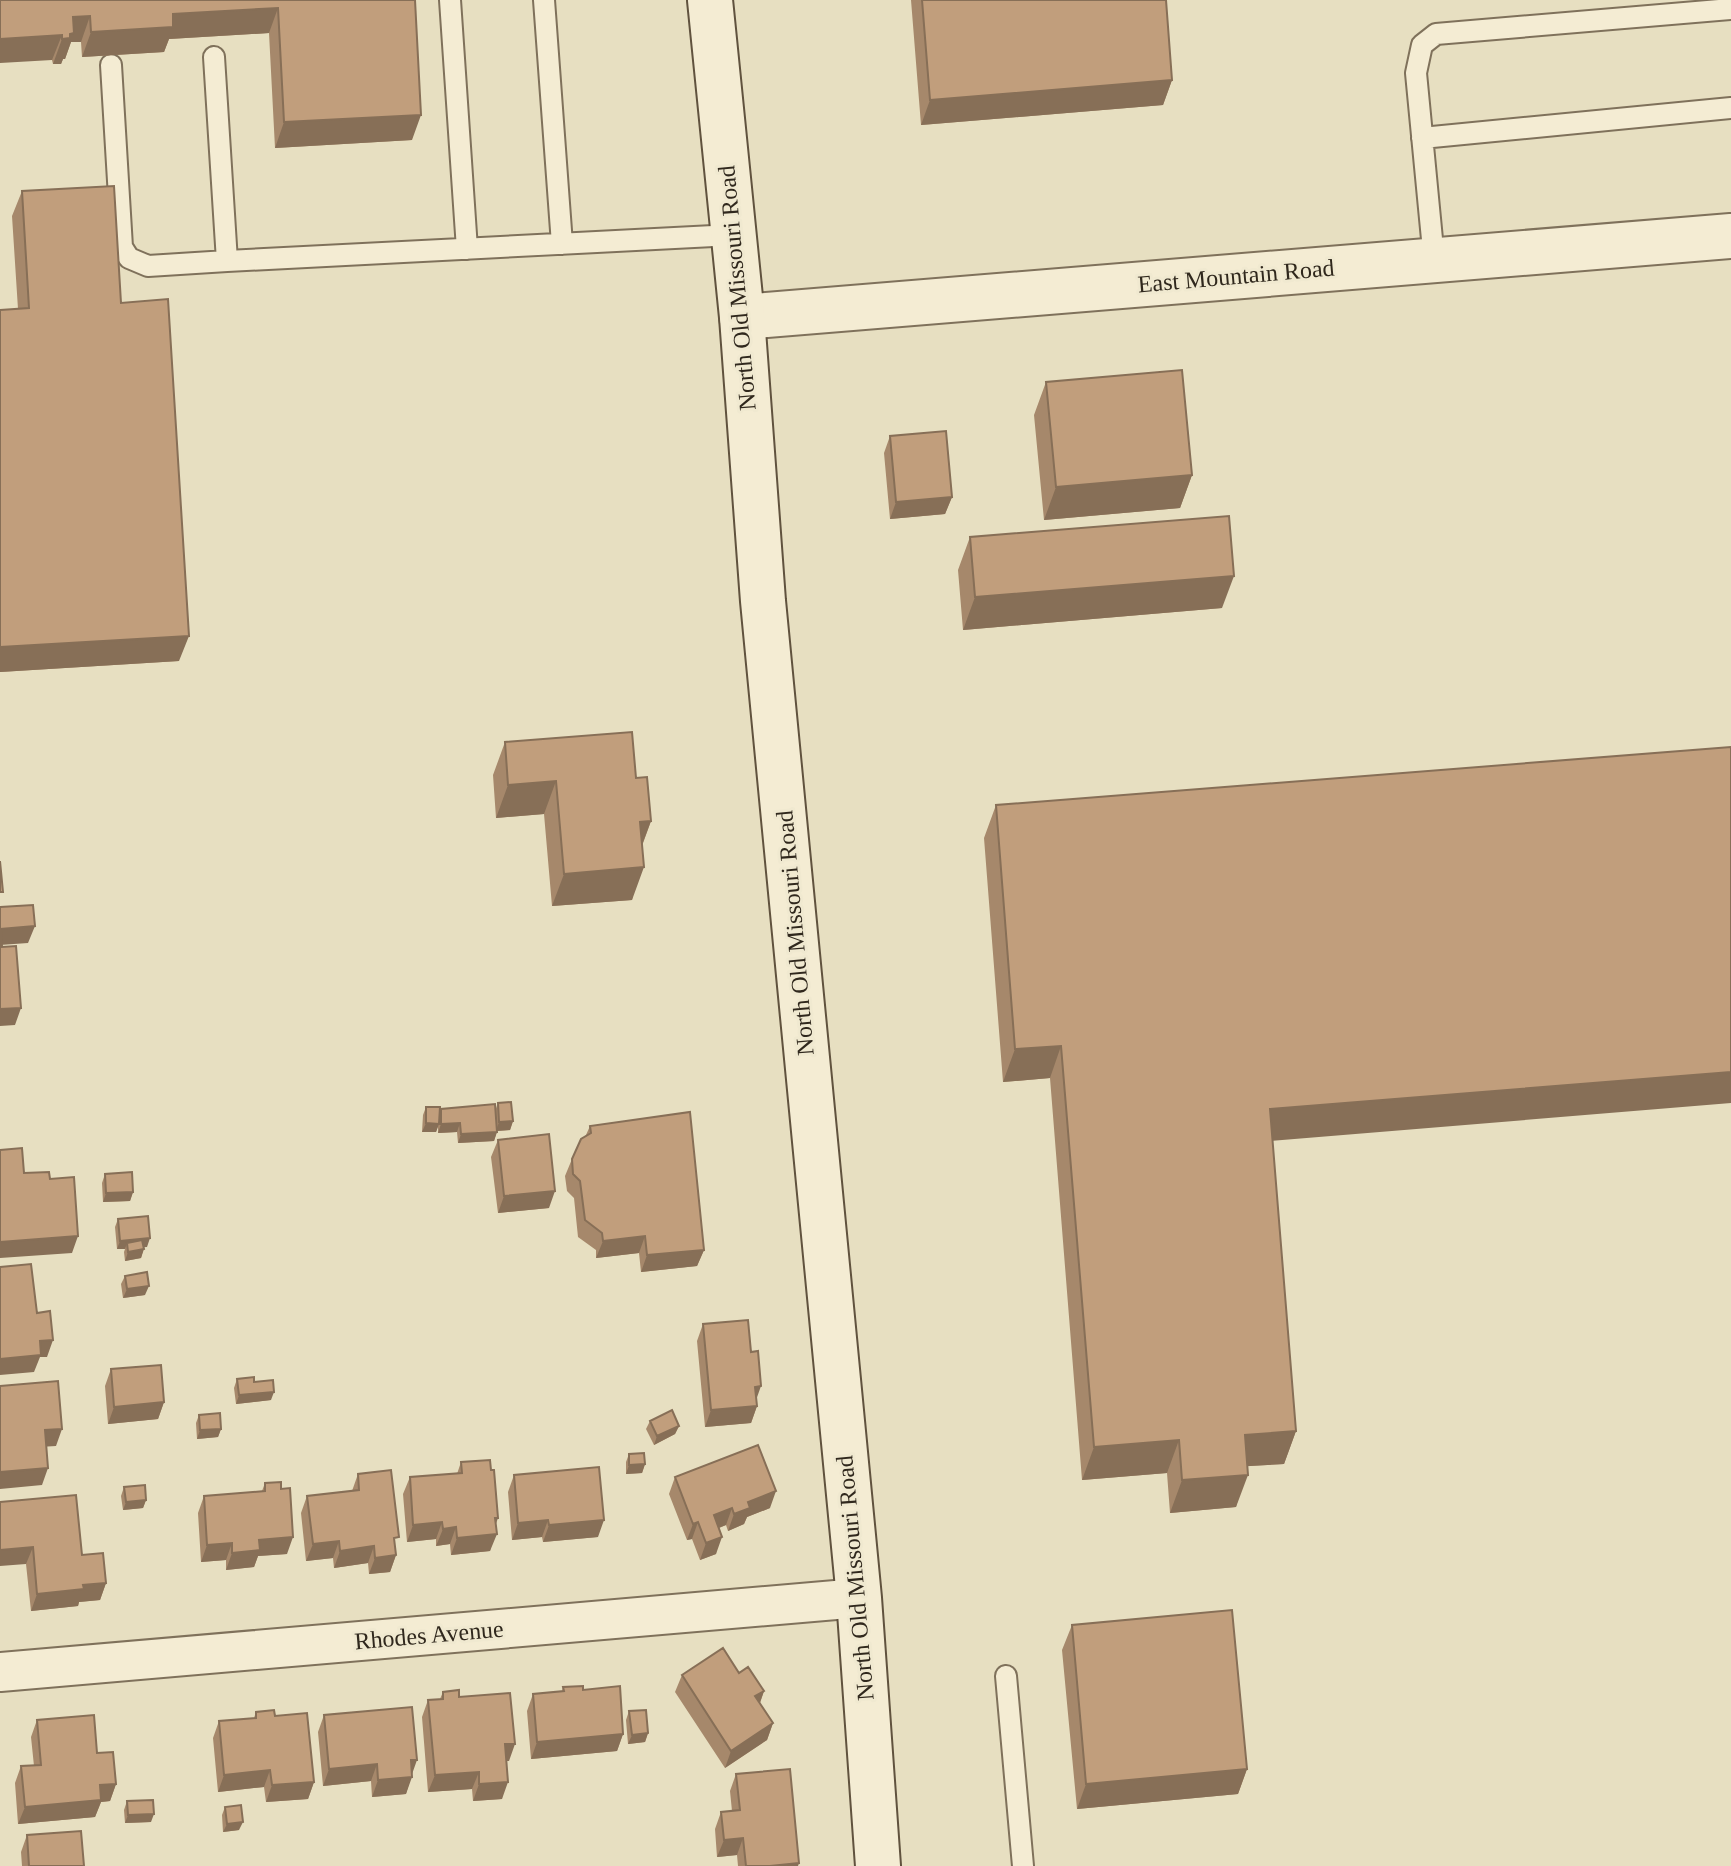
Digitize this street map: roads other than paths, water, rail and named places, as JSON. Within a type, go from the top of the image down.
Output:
[{"type":"main road","name":"North Old Missouri Road","points":[[710,0],[742,317],[764,617],[859,1598],[878,1866]]},
{"type":"main road","name":"East Mountain Road","points":[[742,317],[1731,236]]},
{"type":"street","name":"Rhodes Avenue","points":[[0,1672],[859,1598]]},
{"type":"lane","points":[[450,0],[467,249]]},
{"type":"lane","points":[[544,0],[562,244]]},
{"type":"lane","points":[[1434,260],[1416,73],[1422,45],[1436,34],[1731,9]]},
{"type":"lane","points":[[214,57],[227,261]]},
{"type":"lane","points":[[111,65],[122,247],[129,258],[148,266],[733,235]]},
{"type":"lane","points":[[1422,138],[1731,108]]},
{"type":"lane","points":[[1006,1676],[1023,1866]]}]
